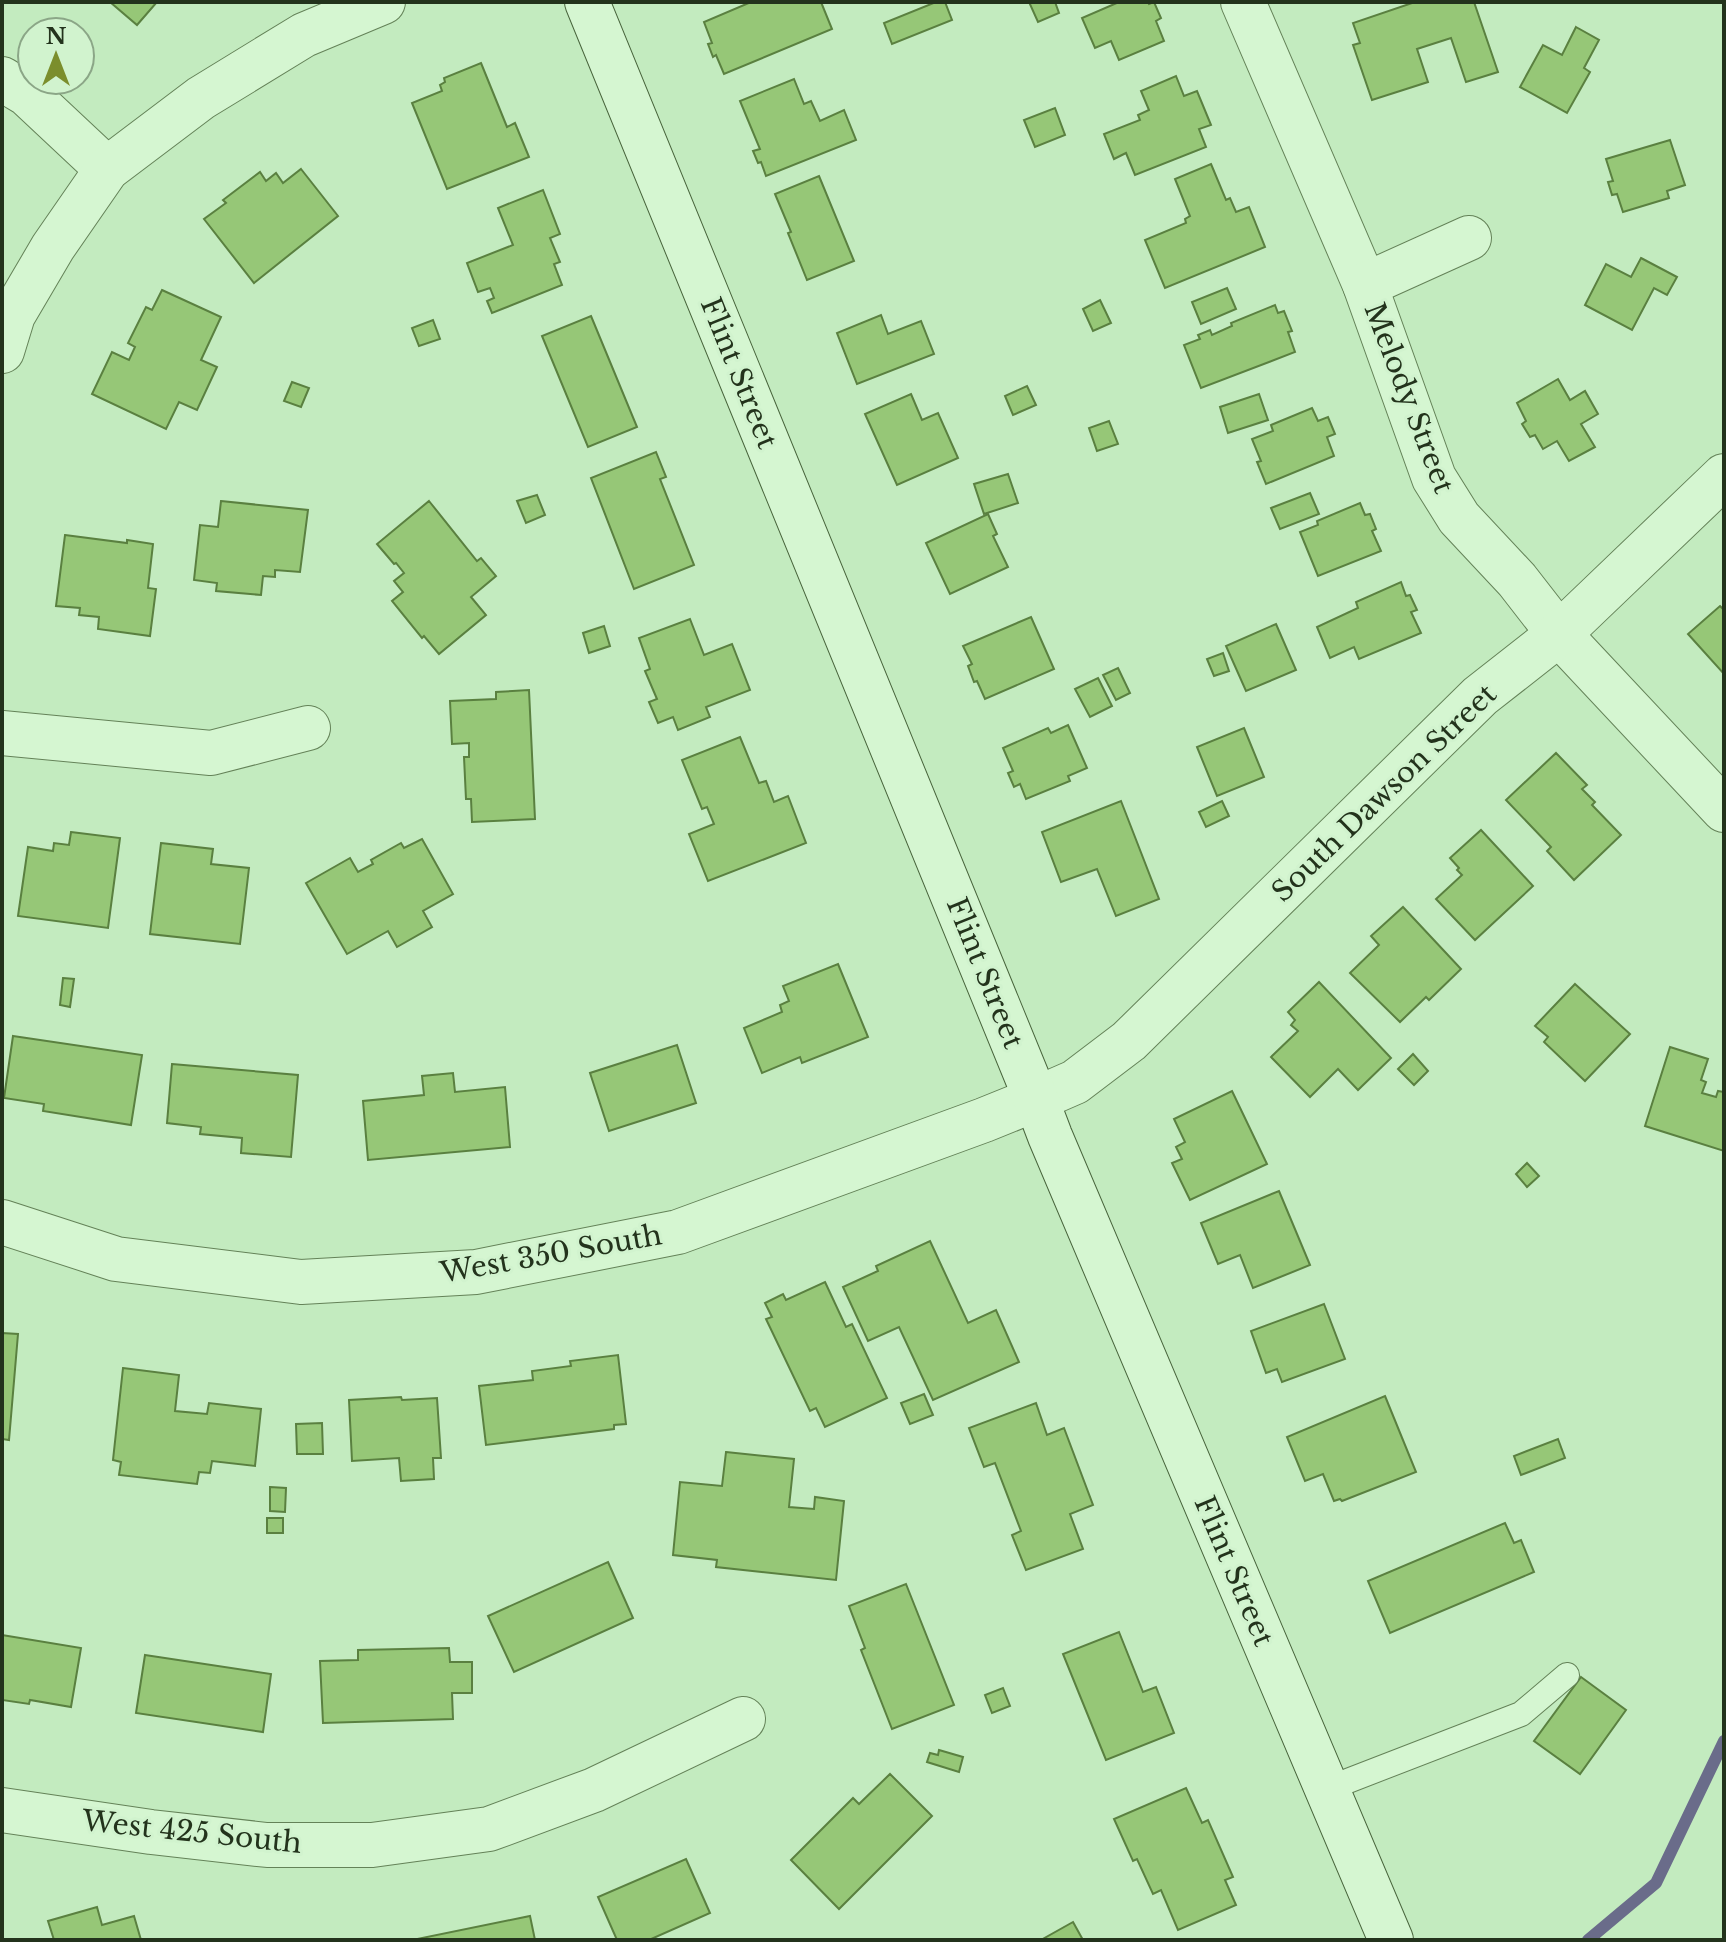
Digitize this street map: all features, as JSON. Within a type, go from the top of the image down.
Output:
[{"type":"street","points":[[2,351],[13,315],[53,247],[107,169],[201,98],[304,35],[383,2]]},
{"type":"street","name":"Flint Street","points":[[587,2],[1056,1151],[1391,1940]]},
{"type":"street","name":"Melody Street","points":[[1243,2],[1365,285],[1434,478],[1459,518],[1517,580],[1559,634],[1724,810]]},
{"type":"street","points":[[2,79],[27,94],[107,169]]},
{"type":"street","points":[[1365,285],[1469,238]]},
{"type":"street","name":"South Dawson Street","points":[[1036,1099],[1075,1082],[1129,1041],[1480,696],[1559,634],[1724,476]]},
{"type":"street","points":[[2,733],[211,753],[308,728]]},
{"type":"street","name":"West 350 South","points":[[2,1222],[116,1259],[301,1282],[476,1272],[678,1232],[1036,1099]]},
{"type":"street","name":"West 425 South","points":[[2,1810],[267,1845],[372,1845],[489,1829],[594,1790],[743,1719]]},
{"type":"lane","points":[[1327,1789],[1521,1714],[1567,1675]]},
{"type":"building","points":[[110,2],[157,2],[137,25]]},
{"type":"building","points":[[751,2],[821,2],[832,29],[724,74],[708,44],[712,43],[704,22]]},
{"type":"building","points":[[936,2],[945,2],[952,20],[892,44],[884,23]]},
{"type":"building","points":[[1029,2],[1055,2],[1059,13],[1038,22]]},
{"type":"building","points":[[1119,2],[1154,2],[1161,18],[1156,21],[1164,41],[1119,60],[1111,41],[1095,48],[1082,18]]},
{"type":"building","points":[[1415,2],[1474,2],[1498,72],[1466,82],[1451,38],[1417,49],[1428,82],[1372,100],[1353,45],[1360,43],[1353,23]]},
{"type":"building","points":[[1576,27],[1599,40],[1584,68],[1590,72],[1567,113],[1520,87],[1543,45],[1562,55]]},
{"type":"building","points":[[481,63],[507,127],[515,123],[529,157],[447,189],[412,103],[442,91],[440,85],[445,82],[444,78]]},
{"type":"building","points":[[1176,76],[1184,96],[1197,91],[1211,125],[1199,129],[1206,147],[1135,175],[1126,153],[1114,159],[1104,134],[1140,120],[1138,115],[1149,110],[1141,91]]},
{"type":"building","points":[[794,79],[804,104],[811,101],[820,121],[844,110],[856,140],[766,176],[753,151],[760,149],[740,101]]},
{"type":"building","points":[[1055,108],[1065,135],[1035,147],[1024,120]]},
{"type":"building","points":[[1670,140],[1685,185],[1667,191],[1669,198],[1623,212],[1617,194],[1612,195],[1608,182],[1613,181],[1606,159]]},
{"type":"building","points":[[1211,164],[1226,200],[1230,198],[1236,212],[1249,207],[1265,247],[1165,288],[1145,240],[1186,223],[1185,219],[1190,216],[1175,179]]},
{"type":"building","points":[[301,169],[338,216],[254,283],[204,219],[260,172],[266,181],[276,173],[283,183]]},
{"type":"building","points":[[819,176],[854,261],[807,280],[775,194]]},
{"type":"building","points":[[543,190],[560,234],[550,238],[560,262],[554,264],[562,285],[492,313],[487,301],[494,298],[490,288],[478,292],[467,263],[513,245],[498,208]]},
{"type":"building","points":[[1641,258],[1677,277],[1667,295],[1654,288],[1632,330],[1585,305],[1606,264],[1631,277]]},
{"type":"building","points":[[1227,288],[1236,309],[1201,324],[1192,302]]},
{"type":"building","points":[[162,290],[221,317],[201,360],[217,367],[197,410],[179,402],[166,429],[92,394],[112,352],[129,360],[135,347],[128,343],[146,307],[152,310]]},
{"type":"building","points":[[1100,300],[1111,323],[1093,331],[1083,309]]},
{"type":"building","points":[[1275,305],[1278,313],[1284,311],[1292,331],[1288,332],[1295,352],[1201,388],[1184,345],[1200,339],[1198,335],[1210,330],[1212,335],[1232,326],[1231,323]]},
{"type":"building","points":[[881,315],[888,334],[921,321],[934,354],[857,384],[837,333]]},
{"type":"building","points":[[591,316],[637,427],[588,447],[542,336]]},
{"type":"building","points":[[433,320],[440,339],[419,346],[412,328]]},
{"type":"building","points":[[1558,379],[1570,400],[1585,391],[1598,414],[1581,424],[1595,447],[1569,461],[1557,441],[1543,449],[1535,435],[1530,437],[1522,424],[1526,421],[1517,403]]},
{"type":"building","points":[[292,382],[309,388],[301,407],[284,401]]},
{"type":"building","points":[[1027,386],[1036,405],[1013,415],[1005,396]]},
{"type":"building","points":[[911,394],[922,420],[938,413],[958,458],[897,485],[865,414]]},
{"type":"building","points":[[1259,394],[1268,420],[1228,433],[1220,407]]},
{"type":"building","points":[[1312,408],[1318,421],[1328,417],[1335,434],[1327,437],[1334,456],[1266,484],[1252,439],[1273,431],[1271,425]]},
{"type":"building","points":[[1109,421],[1118,444],[1097,451],[1089,428]]},
{"type":"building","points":[[656,452],[666,477],[660,479],[694,565],[634,589],[591,478]]},
{"type":"building","points":[[1008,474],[1018,503],[984,514],[974,484]]},
{"type":"building","points":[[1310,493],[1319,514],[1280,529],[1271,508]]},
{"type":"building","points":[[537,495],[545,515],[526,523],[517,501]]},
{"type":"building","points":[[221,501],[308,510],[300,572],[275,570],[275,577],[263,576],[261,595],[216,591],[217,583],[194,580],[200,525],[218,527]]},
{"type":"building","points":[[429,501],[477,561],[481,558],[496,576],[471,597],[486,615],[439,654],[392,601],[403,592],[394,581],[404,573],[377,544]]},
{"type":"building","points":[[1360,503],[1365,515],[1370,514],[1376,529],[1372,531],[1381,551],[1318,576],[1300,532],[1318,525],[1317,521]]},
{"type":"building","points":[[988,514],[997,534],[993,536],[1008,567],[950,594],[926,543]]},
{"type":"building","points":[[65,535],[153,544],[148,588],[156,589],[150,636],[98,629],[99,617],[79,615],[80,608],[56,606]]},
{"type":"building","points":[[1401,582],[1406,596],[1410,595],[1417,610],[1411,612],[1421,633],[1359,659],[1354,647],[1330,658],[1317,627],[1358,608],[1356,602]]},
{"type":"building","points":[[1720,606],[1724,610],[1724,674],[1688,634]]},
{"type":"building","points":[[1031,617],[1054,669],[985,699],[977,681],[974,682],[968,666],[972,664],[963,646]]},
{"type":"building","points":[[690,619],[704,655],[732,644],[750,690],[706,707],[710,717],[678,730],[673,717],[658,723],[649,702],[657,699],[645,671],[650,669],[639,638]]},
{"type":"building","points":[[1276,624],[1296,670],[1246,691],[1226,646]]},
{"type":"building","points":[[604,626],[610,646],[589,653],[583,633]]},
{"type":"building","points":[[1223,653],[1229,671],[1214,676],[1207,659]]},
{"type":"building","points":[[1118,668],[1130,693],[1116,700],[1103,675]]},
{"type":"building","points":[[1098,678],[1112,706],[1090,717],[1075,689]]},
{"type":"building","points":[[529,690],[535,819],[472,822],[471,799],[466,799],[464,757],[469,757],[469,743],[452,744],[450,701],[496,699],[496,692]]},
{"type":"building","points":[[1068,725],[1087,768],[1068,776],[1070,781],[1026,799],[1020,784],[1014,787],[1008,773],[1013,771],[1003,748],[1048,728],[1051,733]]},
{"type":"building","points":[[1244,728],[1264,777],[1217,796],[1197,747]]},
{"type":"building","points":[[740,737],[759,783],[766,781],[774,802],[788,796],[806,843],[708,881],[689,834],[714,824],[707,807],[702,809],[682,760]]},
{"type":"building","points":[[1556,753],[1587,785],[1582,789],[1595,802],[1592,805],[1621,835],[1574,880],[1547,851],[1551,847],[1506,800]]},
{"type":"building","points":[[1121,801],[1159,899],[1116,916],[1097,869],[1061,882],[1042,832]]},
{"type":"building","points":[[1222,801],[1229,816],[1206,827],[1199,812]]},
{"type":"building","points":[[1481,830],[1533,886],[1475,940],[1436,899],[1462,875],[1450,858]]},
{"type":"building","points":[[71,832],[120,838],[108,928],[18,916],[28,847],[53,851],[54,843],[69,845]]},
{"type":"building","points":[[422,839],[453,894],[423,911],[432,927],[397,947],[388,931],[347,954],[306,883],[350,858],[358,872],[373,864],[371,860],[401,843],[404,848]]},
{"type":"building","points":[[161,843],[213,849],[211,864],[249,868],[240,944],[150,934]]},
{"type":"building","points":[[1403,907],[1461,969],[1429,1000],[1426,997],[1400,1022],[1350,973],[1379,945],[1371,936]]},
{"type":"building","points":[[838,964],[868,1037],[802,1063],[800,1057],[762,1073],[744,1028],[782,1012],[780,1005],[789,1001],[783,986]]},
{"type":"building","points":[[63,978],[74,979],[70,1007],[60,1005]]},
{"type":"building","points":[[1319,982],[1391,1058],[1358,1090],[1338,1069],[1310,1097],[1271,1057],[1298,1031],[1291,1025],[1295,1020],[1288,1012]]},
{"type":"building","points":[[1575,984],[1630,1034],[1585,1081],[1544,1042],[1548,1037],[1535,1026]]},
{"type":"building","points":[[13,1036],[142,1055],[131,1125],[43,1111],[44,1104],[4,1098]]},
{"type":"building","points":[[677,1045],[696,1103],[609,1131],[590,1073]]},
{"type":"building","points":[[1670,1047],[1708,1059],[1701,1080],[1706,1082],[1702,1093],[1716,1097],[1718,1091],[1724,1092],[1724,1151],[1645,1126]]},
{"type":"building","points":[[1413,1054],[1428,1071],[1414,1085],[1398,1069]]},
{"type":"building","points":[[172,1064],[298,1075],[291,1157],[241,1153],[242,1138],[200,1134],[201,1127],[167,1123]]},
{"type":"building","points":[[453,1073],[455,1092],[505,1087],[510,1147],[368,1160],[363,1101],[424,1095],[422,1076]]},
{"type":"building","points":[[1232,1091],[1267,1164],[1190,1200],[1172,1163],[1182,1159],[1176,1147],[1185,1142],[1174,1119]]},
{"type":"building","points":[[1527,1163],[1539,1176],[1527,1187],[1516,1174]]},
{"type":"building","points":[[1279,1191],[1310,1265],[1253,1288],[1240,1255],[1218,1264],[1201,1223]]},
{"type":"building","points":[[930,1241],[968,1323],[996,1310],[1019,1362],[933,1400],[899,1327],[868,1341],[843,1287],[878,1271],[876,1266]]},
{"type":"building","points":[[825,1282],[846,1327],[852,1324],[887,1398],[825,1427],[816,1408],[810,1411],[766,1319],[772,1317],[765,1303],[783,1294],[786,1300]]},
{"type":"building","points":[[1324,1304],[1345,1359],[1282,1382],[1277,1369],[1266,1373],[1251,1331]]},
{"type":"building","points":[[2,1333],[18,1334],[9,1440],[2,1439]]},
{"type":"building","points":[[618,1355],[626,1424],[614,1425],[614,1429],[486,1445],[479,1386],[533,1380],[532,1371],[571,1366],[570,1361]]},
{"type":"building","points":[[123,1368],[179,1375],[175,1411],[207,1414],[209,1403],[261,1409],[255,1466],[212,1461],[210,1473],[199,1472],[197,1484],[119,1475],[121,1462],[113,1460]]},
{"type":"building","points":[[924,1394],[933,1415],[910,1424],[901,1403]]},
{"type":"building","points":[[1385,1396],[1416,1472],[1342,1501],[1334,1501],[1323,1474],[1305,1481],[1287,1437]]},
{"type":"building","points":[[401,1397],[402,1400],[437,1398],[441,1458],[433,1458],[434,1479],[401,1481],[399,1458],[352,1461],[349,1400]]},
{"type":"building","points":[[1036,1403],[1047,1435],[1064,1428],[1093,1505],[1070,1514],[1083,1549],[1026,1570],[1012,1535],[1021,1531],[995,1463],[984,1467],[969,1428]]},
{"type":"building","points":[[322,1423],[323,1454],[297,1454],[296,1424]]},
{"type":"building","points":[[1558,1439],[1565,1458],[1521,1475],[1514,1456]]},
{"type":"building","points":[[726,1452],[794,1459],[789,1507],[814,1509],[815,1497],[844,1501],[836,1580],[716,1567],[717,1560],[673,1555],[680,1482],[722,1486]]},
{"type":"building","points":[[270,1487],[286,1488],[285,1512],[270,1511]]},
{"type":"building","points":[[267,1518],[283,1518],[283,1533],[267,1533]]},
{"type":"building","points":[[1505,1523],[1514,1543],[1521,1540],[1534,1572],[1390,1633],[1368,1581]]},
{"type":"building","points":[[608,1562],[633,1618],[514,1672],[488,1616]]},
{"type":"building","points":[[906,1584],[954,1705],[892,1729],[861,1650],[865,1648],[849,1606]]},
{"type":"building","points":[[1119,1632],[1143,1692],[1156,1687],[1174,1733],[1106,1760],[1063,1654]]},
{"type":"building","points":[[2,1635],[81,1648],[71,1707],[30,1700],[29,1704],[2,1700]]},
{"type":"building","points":[[449,1648],[450,1662],[472,1662],[472,1693],[452,1693],[453,1719],[323,1723],[320,1661],[358,1660],[358,1650]]},
{"type":"building","points":[[145,1655],[271,1674],[263,1732],[136,1713]]},
{"type":"building","points":[[1581,1677],[1626,1710],[1580,1774],[1534,1741]]},
{"type":"building","points":[[1003,1688],[1010,1706],[992,1713],[985,1695]]},
{"type":"building","points":[[939,1750],[963,1757],[959,1772],[927,1762],[930,1753],[938,1755]]},
{"type":"building","points":[[890,1774],[932,1816],[839,1909],[791,1860],[853,1798],[859,1804]]},
{"type":"building","points":[[1186,1788],[1202,1823],[1208,1820],[1233,1877],[1225,1880],[1236,1905],[1178,1930],[1161,1890],[1153,1894],[1137,1859],[1133,1861],[1114,1819]]},
{"type":"building","points":[[686,1859],[710,1913],[649,1940],[617,1940],[598,1897]]},
{"type":"building","points":[[97,1907],[102,1925],[134,1916],[141,1940],[54,1940],[48,1921]]},
{"type":"building","points":[[530,1916],[535,1940],[417,1940],[417,1939]]},
{"type":"building","points":[[1073,1922],[1083,1940],[1041,1940]]},
{"type":"waterway","points":[[1588,1940],[1656,1883],[1724,1741]]}]
